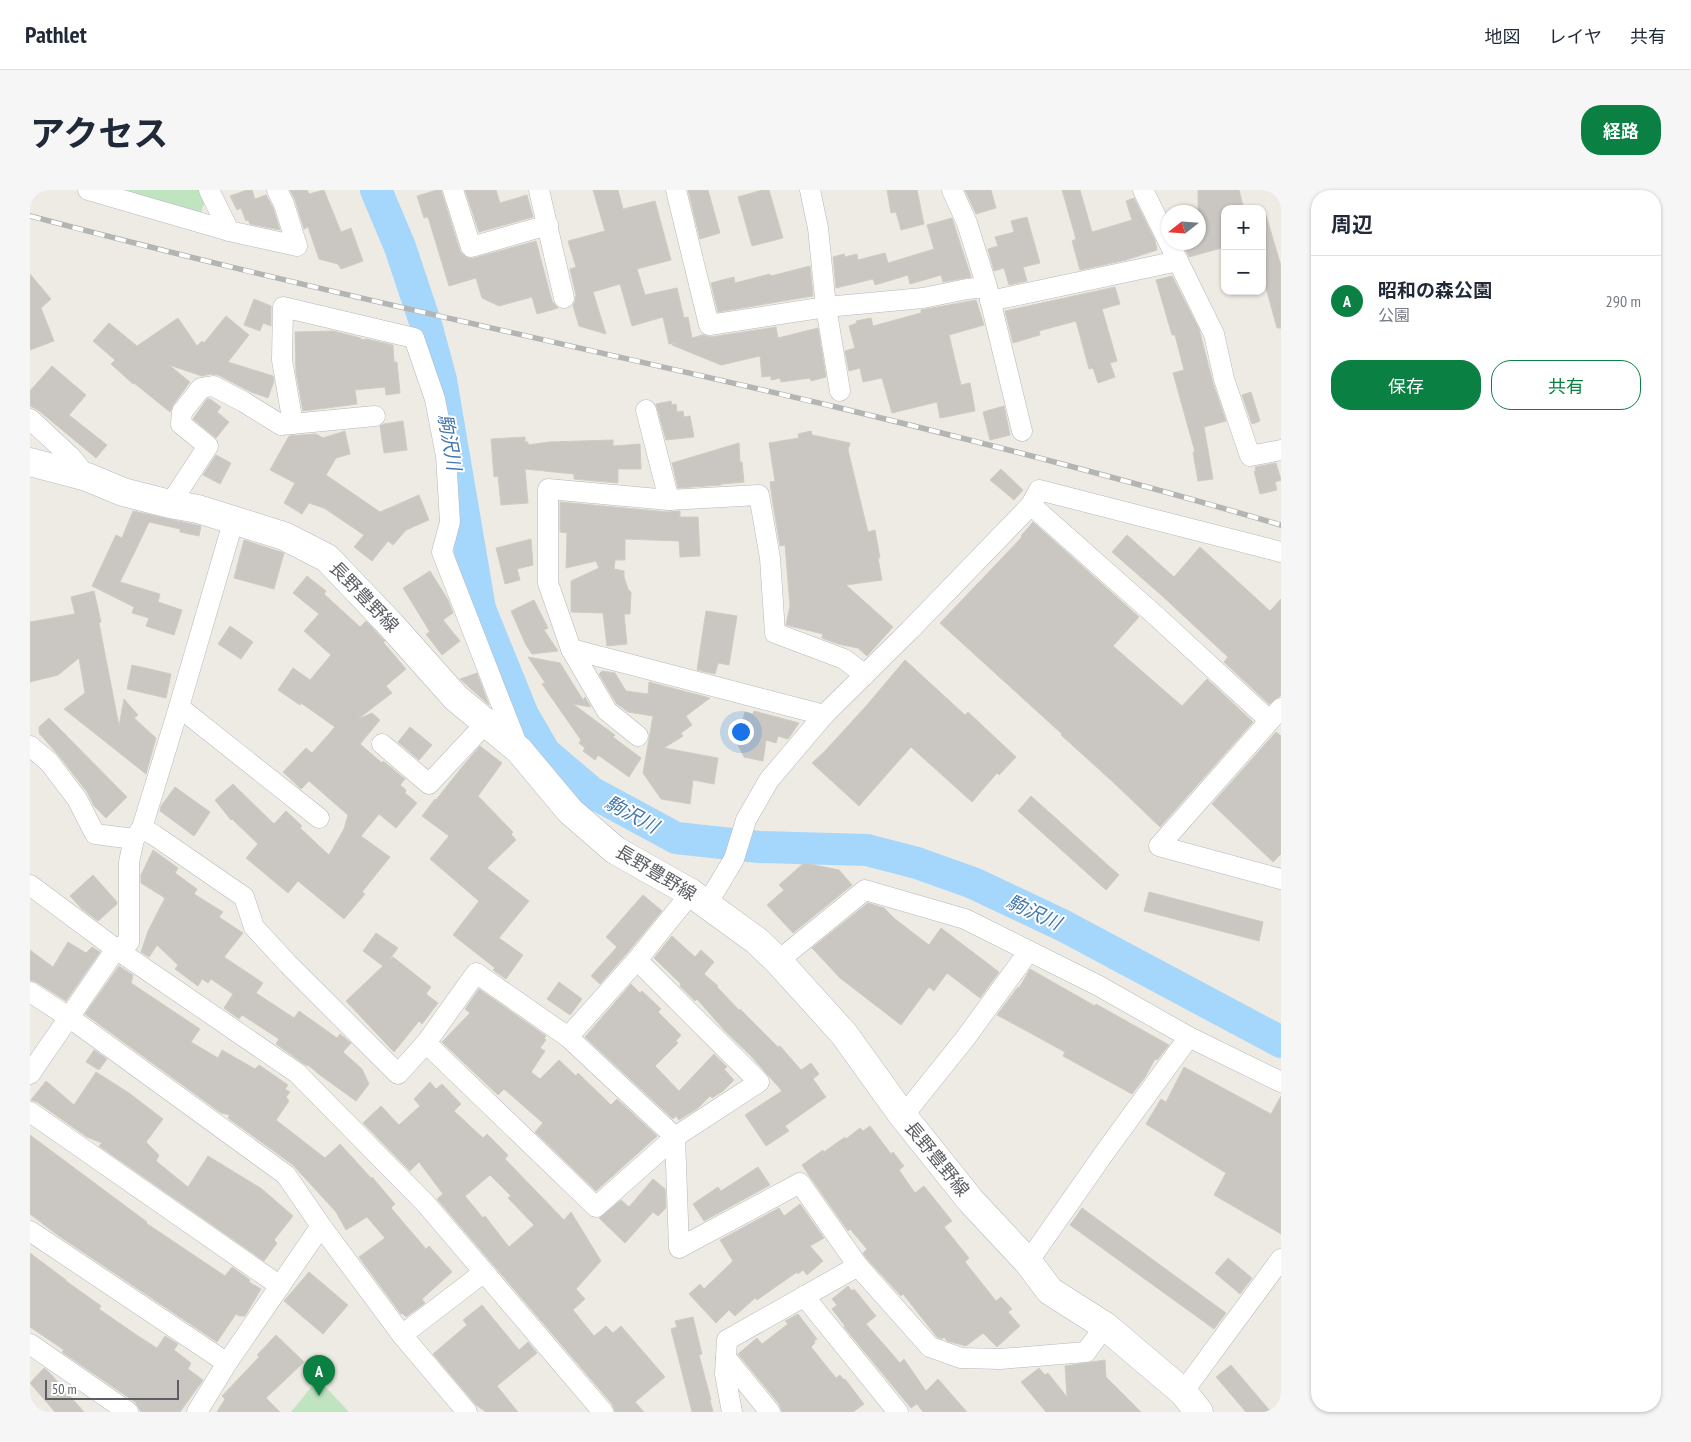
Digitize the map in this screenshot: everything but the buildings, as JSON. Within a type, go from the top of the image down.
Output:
[{"type":"main road","name":"長野豊野線","points":[[30,462],[87,477],[123,492],[198,509],[284,536],[327,558],[391,625],[456,698],[518,750],[570,811],[615,850],[699,898],[757,941],[778,961],[844,1034],[903,1116],[971,1201],[1028,1262],[1050,1291],[1105,1326],[1191,1402]]},
{"type":"street","points":[[209,190],[229,231]]},
{"type":"street","points":[[99,191],[229,231],[297,246],[284,204],[277,190]]},
{"type":"street","points":[[453,190],[471,247],[548,225]]},
{"type":"street","points":[[539,190],[564,298]]},
{"type":"street","points":[[676,190],[709,326],[826,307],[923,298],[967,289],[988,294],[1178,261]]},
{"type":"street","points":[[810,190],[818,228],[826,307],[840,391]]},
{"type":"street","points":[[952,190],[967,223],[988,294],[1022,431]]},
{"type":"street","points":[[1143,190],[1214,334],[1224,380],[1250,456],[1281,450]]},
{"type":"street","points":[[293,424],[282,360],[283,307],[414,338],[434,398],[446,456],[450,522],[442,552],[518,750]]},
{"type":"street","points":[[170,504],[208,446],[181,424],[182,412],[201,388],[213,386],[244,402],[281,425],[376,416]]},
{"type":"street","points":[[646,410],[669,500]]},
{"type":"street","points":[[30,419],[71,457],[87,477]]},
{"type":"street","points":[[638,736],[607,711],[571,649],[548,583],[548,489],[669,500],[759,495],[770,558],[775,633],[844,659],[865,675]]},
{"type":"street","points":[[568,1037],[637,960],[699,898],[734,859],[746,820],[769,780],[824,715],[910,630],[1030,505],[1039,490],[1281,552]]},
{"type":"street","points":[[1030,505],[1156,615],[1275,714],[1159,846],[1281,879]]},
{"type":"street","points":[[30,1074],[116,949],[129,942],[129,862],[180,708],[234,520]]},
{"type":"street","points":[[571,649],[824,715]]},
{"type":"street","points":[[180,708],[319,818]]},
{"type":"street","points":[[382,744],[429,784],[486,723]]},
{"type":"street","points":[[30,746],[49,762],[77,799],[95,834],[154,835],[244,897],[254,927],[288,964],[398,1074],[426,1043],[476,974],[568,1037],[675,1137],[679,1248],[800,1183],[858,1266],[930,1347],[961,1358],[1000,1358],[1086,1352],[1105,1326]]},
{"type":"street","points":[[30,885],[116,949],[298,1073],[426,1204],[603,1412]]},
{"type":"street","points":[[778,961],[865,890],[964,919],[1099,986],[1189,1037],[1281,1082]]},
{"type":"street","points":[[903,1116],[964,1040],[1029,951]]},
{"type":"street","points":[[426,1043],[596,1207],[675,1137],[759,1082],[637,960]]},
{"type":"street","points":[[30,992],[70,1018],[286,1175],[321,1226],[402,1335],[467,1412]]},
{"type":"street","points":[[1028,1262],[1189,1037]]},
{"type":"street","points":[[30,1112],[280,1286]]},
{"type":"street","points":[[197,1412],[227,1363],[321,1226]]},
{"type":"street","points":[[30,1231],[227,1363]]},
{"type":"street","points":[[1191,1402],[1281,1259]]},
{"type":"street","points":[[732,1412],[725,1374],[727,1340],[858,1266]]},
{"type":"street","points":[[402,1335],[483,1273]]},
{"type":"street","points":[[804,1296],[898,1412]]},
{"type":"street","points":[[30,1344],[128,1412]]},
{"type":"street","points":[[726,1358],[770,1412]]},
{"type":"green space","points":[[128,190],[199,190],[205,201],[201,212],[129,196]]},
{"type":"green space","points":[[318,1379],[349,1412],[291,1412]]},
{"type":"waterway","name":"駒沢川","points":[[376,190],[400,247],[427,328],[441,380],[480,609],[523,715],[545,753],[591,792],[676,838],[759,847],[867,850],[917,863],[973,883],[1064,926],[1281,1042]]},
{"type":"railway","points":[[30,216],[231,267],[892,421],[1115,478],[1281,525]]},
{"type":"place","name":"昭和の森公園","points":[[319,1396]]}]
